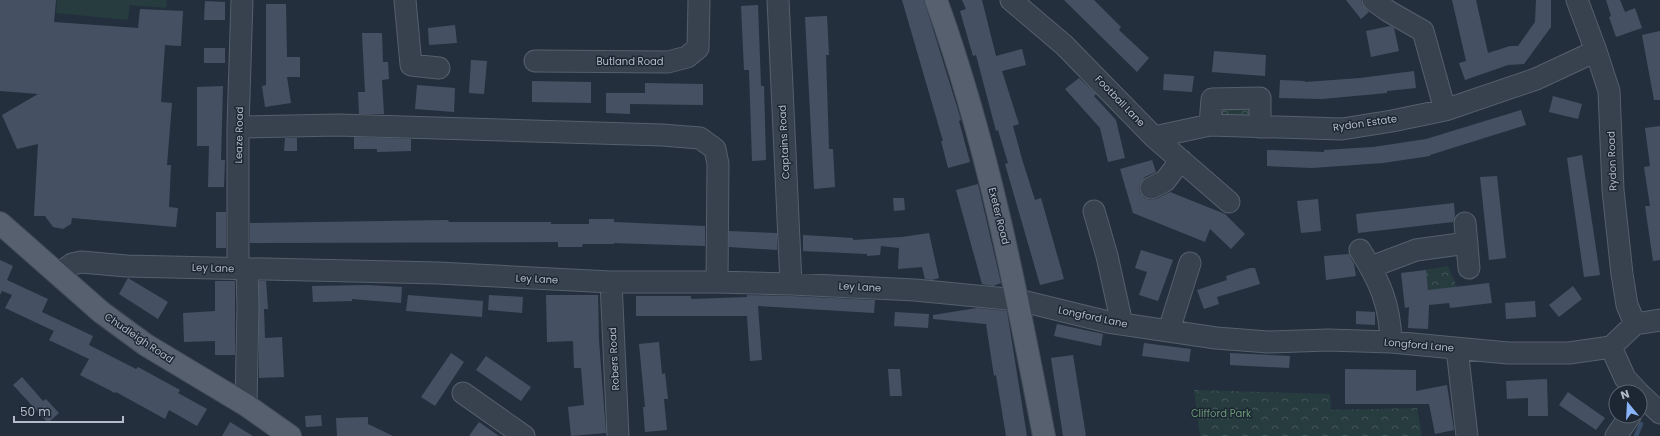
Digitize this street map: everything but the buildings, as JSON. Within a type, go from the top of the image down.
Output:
[{"type":"main road","name":"Exeter Road","points":[[936,0],[951,44],[1003,229],[1044,436]]},
{"type":"main road","name":"Chudleigh Road","points":[[0,223],[101,312],[146,345],[246,405],[290,436]]},
{"type":"street","name":"Leaze Road","points":[[242,0],[238,127],[243,269],[248,306],[246,405]]},
{"type":"street","points":[[405,0],[411,66],[439,68]]},
{"type":"street","name":"Butland Road","points":[[535,61],[668,62],[687,57],[698,48],[699,0]]},
{"type":"street","name":"Captains Road","points":[[778,0],[790,284]]},
{"type":"street","name":"Football Lane","points":[[1011,0],[1064,45],[1154,137],[1229,202]]},
{"type":"street","points":[[1373,0],[1388,12],[1423,31],[1445,110]]},
{"type":"street","name":"Rydon Road","points":[[1577,0],[1609,91],[1613,190],[1622,274],[1627,305],[1635,324]]},
{"type":"street","name":"Rydon Estate","points":[[1154,137],[1210,125],[1260,128],[1342,129],[1445,110],[1536,80],[1596,51]]},
{"type":"street","points":[[1210,125],[1212,99],[1260,98],[1260,128]]},
{"type":"street","points":[[238,127],[338,125],[589,132],[700,138],[715,150],[718,164],[717,282]]},
{"type":"street","points":[[1151,188],[1165,181],[1181,160]]},
{"type":"street","points":[[1094,211],[1107,256],[1122,324]]},
{"type":"street","points":[[1371,268],[1416,250],[1466,233],[1469,268]]},
{"type":"street","points":[[1360,250],[1371,268],[1386,300],[1390,321],[1391,342]]},
{"type":"street","name":"Ley Lane","points":[[58,274],[72,264],[81,262],[127,266],[438,273],[611,282],[790,284],[915,290],[1018,300]]},
{"type":"street","points":[[1170,330],[1190,263]]},
{"type":"street","name":"Robers Road","points":[[611,282],[618,436]]},
{"type":"street","name":"Longford Lane","points":[[1018,300],[1108,322],[1216,338],[1268,342],[1328,340],[1391,342],[1508,353],[1562,353],[1611,347]]},
{"type":"street","points":[[1630,384],[1625,378],[1611,347],[1635,324],[1660,320]]},
{"type":"street","points":[[1457,348],[1467,436]]},
{"type":"street","points":[[463,393],[524,436]]},
{"type":"street","points":[[1648,402],[1660,413]]},
{"type":"street","points":[[1616,436],[1624,424]]},
{"type":"green space","points":[[57,0],[167,0],[166,8],[130,5],[128,20],[56,13]]},
{"type":"green space","points":[[1220,102],[1251,103],[1250,118],[1220,116]]},
{"type":"green space","points":[[1448,266],[1457,287],[1430,292],[1423,270]]},
{"type":"green space","name":"Clifford Park","points":[[1194,390],[1330,394],[1331,410],[1417,408],[1422,436],[1200,436]]},
{"type":"waterway","points":[[1636,436],[1641,424]]}]
